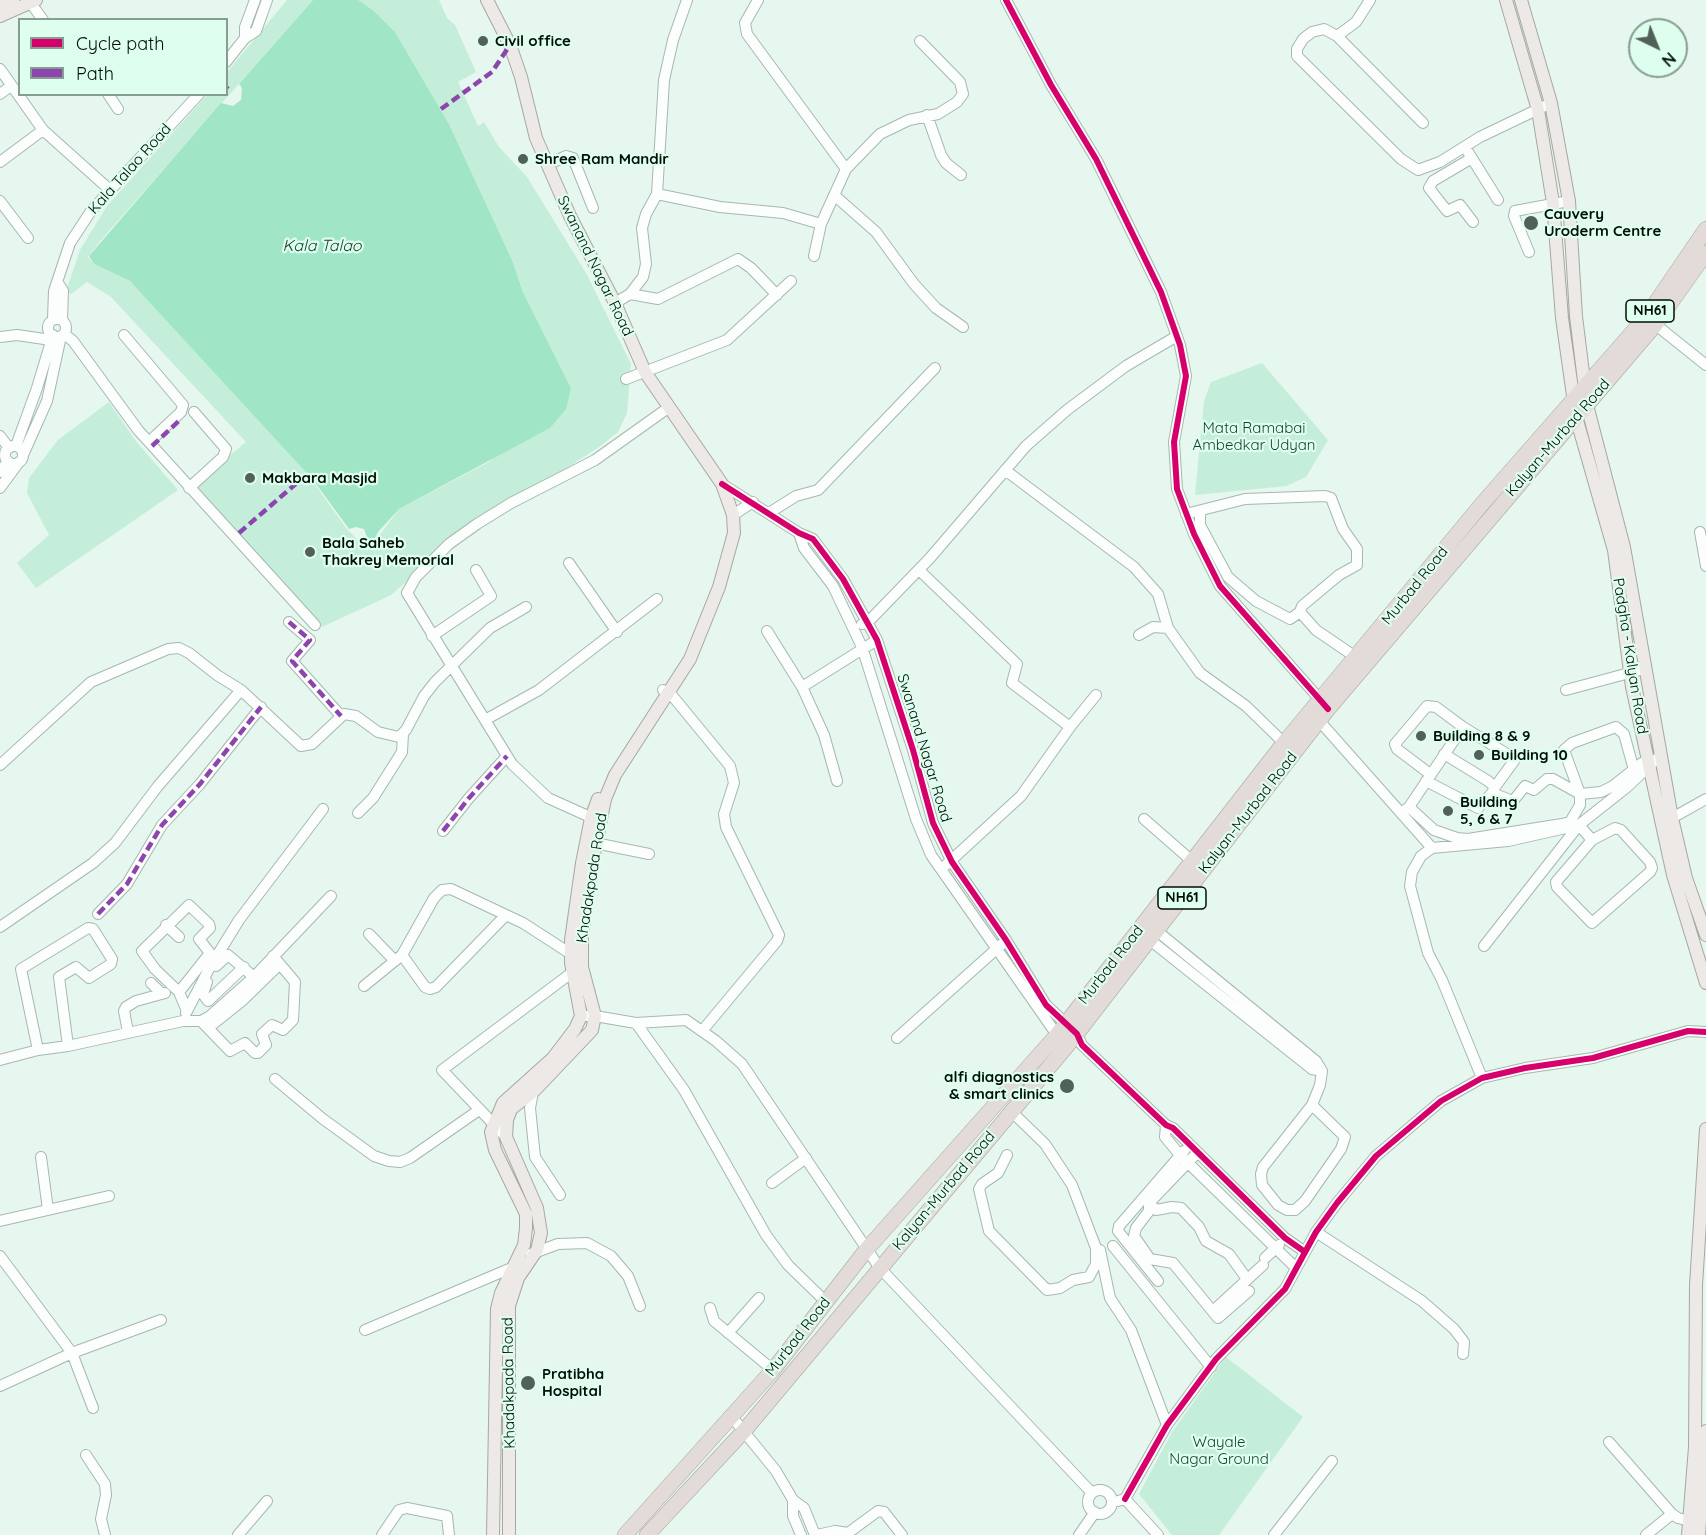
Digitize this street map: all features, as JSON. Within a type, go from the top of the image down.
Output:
[{"type":"highway","name":"NH61","points":[[1585,386],[1651,321],[1706,229]]},
{"type":"highway","name":"Kalyan-Murbad Road","points":[[647,1535],[744,1431],[1011,1111],[1153,936],[1233,822],[1319,710],[1429,578],[1587,405],[1706,253]]},
{"type":"highway","name":"Murbad Road","points":[[625,1535],[773,1370],[867,1250],[1070,1036],[1192,861],[1233,822],[1284,743],[1319,710],[1357,658],[1429,578],[1572,398],[1585,386]]},
{"type":"main road","points":[[0,6],[13,0]]},
{"type":"main road","name":"Swanand Nagar Road","points":[[488,0],[514,56],[547,165],[570,216],[615,303],[645,372],[722,484]]},
{"type":"main road","points":[[1506,0],[1538,110],[1553,203],[1562,318],[1572,398],[1576,417],[1619,548]]},
{"type":"main road","points":[[1521,0],[1551,104],[1569,201],[1576,316],[1587,405],[1619,548],[1628,609],[1644,669],[1672,818],[1680,880],[1706,935]]},
{"type":"main road","points":[[0,16],[33,1]]},
{"type":"main road","points":[[1562,318],[1576,316]]},
{"type":"main road","points":[[722,484],[733,520]]},
{"type":"main road","name":"Khadakpada Road","points":[[581,1016],[574,971],[579,917],[595,819],[610,773],[666,692],[686,658],[733,520]]},
{"type":"main road","name":"Padgha - Kalyan Road","points":[[1628,609],[1631,672],[1648,763],[1706,983]]},
{"type":"main road","name":"Khadakpada Road","points":[[585,880],[595,843],[595,819]]},
{"type":"main road","name":"Khadakpada Road","points":[[576,954],[595,1016]]},
{"type":"main road","points":[[506,1137],[511,1109],[535,1090],[577,1037],[581,1016]]},
{"type":"main road","points":[[493,1126],[503,1103],[577,1037],[592,1030],[595,1016]]},
{"type":"main road","name":"Khadakpada Road","points":[[493,1126],[495,1149],[526,1214],[524,1245],[501,1293],[497,1309],[493,1535]]},
{"type":"main road","points":[[1696,1527],[1696,1425],[1706,1129]]},
{"type":"main road","name":"Khadakpada Road","points":[[506,1137],[537,1208],[540,1233],[537,1250],[513,1289],[509,1306],[509,1535]]},
{"type":"main road","points":[[496,1356],[509,1355]]},
{"type":"main road","points":[[1688,1535],[1696,1527],[1706,1431]]},
{"type":"main road","points":[[495,1491],[510,1490]]},
{"type":"street","points":[[245,38],[245,27],[255,0]]},
{"type":"street","points":[[228,59],[245,38],[256,31],[267,0]]},
{"type":"street","points":[[615,303],[630,294],[643,277],[646,264],[642,228],[646,214],[657,194],[664,80],[673,40],[687,0]]},
{"type":"street","points":[[758,0],[745,24],[747,34],[846,169]]},
{"type":"street","points":[[1006,0],[1051,85],[1096,159],[1161,292],[1177,336],[1186,376],[1174,442],[1177,489],[1186,514],[1220,586],[1319,710],[1405,810],[1432,848]]},
{"type":"street","points":[[1337,36],[1356,22],[1370,0]]},
{"type":"street","points":[[33,1],[42,18]]},
{"type":"street","points":[[1423,123],[1337,36],[1324,29],[1312,32],[1303,39],[1297,49],[1297,56],[1401,159],[1418,170],[1447,211],[1460,205],[1473,222]]},
{"type":"street","points":[[814,256],[822,224],[846,169],[880,134],[927,115],[938,114],[957,102],[963,94],[963,88],[920,41]]},
{"type":"street","points":[[0,69],[18,96]]},
{"type":"street","points":[[0,93],[11,86]]},
{"type":"street","points":[[18,96],[43,130],[110,190]]},
{"type":"street","points":[[109,96],[118,109]]},
{"type":"street","name":"Kala Talao Road","points":[[58,320],[54,291],[70,243],[91,211],[197,96]]},
{"type":"street","points":[[1418,170],[1440,162],[1464,147],[1551,104]]},
{"type":"street","points":[[927,115],[941,155],[946,163],[961,175]]},
{"type":"street","points":[[0,162],[43,130]]},
{"type":"street","points":[[1464,147],[1498,200]]},
{"type":"street","points":[[547,165],[566,156],[573,158],[593,208]]},
{"type":"street","points":[[1430,185],[1472,159]]},
{"type":"street","points":[[657,194],[720,207],[783,213],[822,224]]},
{"type":"street","points":[[834,195],[876,232],[914,284],[936,308],[963,327]]},
{"type":"street","points":[[0,201],[28,238]]},
{"type":"street","points":[[1529,252],[1515,211],[1569,201]]},
{"type":"street","points":[[630,294],[657,299],[738,259],[751,268],[777,295]]},
{"type":"street","points":[[626,379],[727,340],[791,281]]},
{"type":"street","points":[[0,488],[15,454],[57,336],[67,326],[58,320],[48,328],[57,336]]},
{"type":"street","points":[[1651,321],[1706,364]]},
{"type":"street","points":[[0,337],[17,334],[57,336],[74,341],[151,444],[315,625]]},
{"type":"street","points":[[124,335],[183,405],[181,412],[151,444]]},
{"type":"street","points":[[0,472],[38,426],[46,401],[57,336]]},
{"type":"street","points":[[854,628],[868,622],[919,570],[1026,446],[1067,410],[1126,366],[1177,336]]},
{"type":"street","points":[[769,513],[796,495],[818,490],[935,368]]},
{"type":"street","points":[[595,819],[548,798],[507,756],[407,593],[416,577],[449,544],[511,503],[595,460],[668,408]]},
{"type":"street","points":[[189,488],[223,457],[226,449],[194,412]]},
{"type":"street","points":[[151,444],[181,419]]},
{"type":"street","points":[[26,420],[38,426]]},
{"type":"street","points":[[0,436],[15,454]]},
{"type":"street","points":[[1005,470],[1134,567],[1158,594],[1168,628],[1200,673],[1246,706],[1284,743]]},
{"type":"street","name":"Swanand Nagar Road","points":[[722,484],[799,533],[813,539],[843,579],[877,640],[933,823],[952,861],[1006,940],[1046,1005],[1070,1036]]},
{"type":"street","points":[[1186,514],[1245,499],[1325,496],[1331,498],[1343,529],[1357,549],[1357,565],[1339,575],[1290,619],[1256,601],[1228,577],[1200,525],[1200,512]]},
{"type":"street","points":[[733,520],[753,502]]},
{"type":"street","points":[[1700,532],[1706,566]]},
{"type":"street","name":"Swanand Nagar Road","points":[[799,533],[804,548],[833,586],[862,647],[920,828],[931,855],[996,948],[1070,1036]]},
{"type":"street","points":[[814,562],[824,554]]},
{"type":"street","points":[[569,563],[617,632]]},
{"type":"street","points":[[432,636],[490,596],[476,570]]},
{"type":"street","points":[[919,570],[1017,664],[1012,683],[1070,727]]},
{"type":"street","points":[[833,586],[843,579]]},
{"type":"street","points":[[485,720],[539,690],[657,599]]},
{"type":"street","points":[[358,813],[373,798],[402,752],[403,734],[424,696],[490,628],[526,607]]},
{"type":"street","points":[[1300,612],[1316,630],[1357,658]]},
{"type":"street","points":[[289,622],[310,640],[292,661],[341,716]]},
{"type":"street","points":[[1138,635],[1153,627],[1168,628]]},
{"type":"street","points":[[767,631],[802,687],[824,735],[837,781]]},
{"type":"street","points":[[802,687],[862,647],[877,640]]},
{"type":"street","points":[[0,765],[91,682],[168,649],[179,648],[241,690],[302,746],[312,744],[341,716],[349,714],[356,716],[378,732],[393,737],[403,734]]},
{"type":"street","points":[[1566,690],[1644,669]]},
{"type":"street","points":[[0,927],[93,863],[116,843],[158,786],[241,690]]},
{"type":"street","points":[[666,692],[730,766],[735,776],[724,814],[726,827],[779,935],[777,941],[702,1031]]},
{"type":"street","points":[[941,869],[1021,796],[1096,695]]},
{"type":"street","points":[[1427,706],[1436,707],[1463,727],[1512,757],[1514,761],[1478,808],[1428,778],[1397,749],[1395,744],[1427,706]]},
{"type":"street","points":[[99,914],[127,884],[162,825],[200,784],[261,707]]},
{"type":"street","points":[[1405,810],[1463,727]]},
{"type":"street","points":[[1405,810],[1434,830],[1457,838],[1570,822],[1580,805],[1580,794],[1564,750],[1572,743],[1617,727],[1624,734],[1634,770]]},
{"type":"street","points":[[1444,754],[1493,790],[1513,801],[1525,786],[1534,790],[1547,779],[1553,779],[1580,794],[1601,792],[1660,756]]},
{"type":"street","points":[[443,831],[507,756]]},
{"type":"street","points":[[1484,946],[1579,825],[1628,787],[1648,763]]},
{"type":"street","points":[[1672,818],[1706,799]]},
{"type":"street","points":[[185,1016],[210,967],[239,920],[323,809]]},
{"type":"street","points":[[1144,819],[1192,861]]},
{"type":"street","points":[[920,828],[933,823]]},
{"type":"street","points":[[1579,825],[1592,840]]},
{"type":"street","points":[[1482,1078],[1442,980],[1428,953],[1410,886],[1412,872],[1421,856],[1432,848],[1508,841],[1579,825]]},
{"type":"street","points":[[1609,830],[1621,830],[1650,862],[1652,868],[1592,923],[1557,887],[1556,882],[1592,840],[1609,830]]},
{"type":"street","points":[[595,843],[649,854]]},
{"type":"street","points":[[364,986],[398,958],[434,898],[442,890],[451,889],[506,915],[576,954]]},
{"type":"street","points":[[212,1021],[263,978],[331,896]]},
{"type":"street","points":[[179,992],[210,953],[199,939],[210,928],[209,924],[189,905],[142,951],[143,955],[179,992],[185,1016]]},
{"type":"street","points":[[975,918],[985,911]]},
{"type":"street","points":[[369,934],[398,958],[425,987],[430,989],[436,987],[506,915]]},
{"type":"street","points":[[166,925],[179,937]]},
{"type":"street","points":[[38,1050],[21,969],[88,928],[93,929],[112,959],[111,964],[89,978],[76,967],[59,977],[68,1046]]},
{"type":"street","points":[[1153,936],[1266,1027],[1312,1069],[1322,1071],[1320,1085],[1312,1105],[1263,1167],[1261,1174],[1262,1185],[1278,1205],[1287,1210],[1295,1210],[1305,1201],[1341,1149],[1345,1137],[1312,1105]]},
{"type":"street","points":[[897,1038],[1006,940]]},
{"type":"street","points":[[263,978],[225,955],[213,969],[203,991],[208,1001],[212,1021],[230,1051],[245,1043],[255,1053],[258,1053],[266,1045],[262,1034],[272,1026],[283,1030],[293,1020],[295,982],[277,960]]},
{"type":"street","points":[[208,1001],[244,967]]},
{"type":"street","points":[[506,1137],[493,1126],[442,1070],[574,971]]},
{"type":"street","points":[[128,1032],[124,1011],[126,1006],[135,1001],[164,994],[151,983]]},
{"type":"street","points":[[0,1060],[128,1032],[185,1016],[212,1021]]},
{"type":"street","points":[[581,1016],[636,1023],[686,1020],[742,1064],[879,1268],[1092,1493]]},
{"type":"street","points":[[636,1023],[684,1090],[765,1235],[788,1265],[826,1302]]},
{"type":"street","points":[[1095,1512],[1106,1512],[1112,1502],[1125,1499],[1167,1425],[1211,1367],[1285,1290],[1316,1232],[1376,1155],[1441,1101],[1482,1078],[1525,1068],[1593,1058],[1688,1031],[1706,1032]]},
{"type":"street","points":[[1070,1036],[1166,1125],[1173,1128],[1285,1238],[1305,1252]]},
{"type":"street","points":[[532,1076],[535,1090],[530,1108],[535,1157],[560,1195]]},
{"type":"street","points":[[275,1079],[323,1119],[374,1156],[389,1161],[400,1162],[410,1158],[479,1110]]},
{"type":"street","points":[[1007,1155],[998,1173],[982,1184],[979,1189],[989,1231],[1047,1290],[1060,1288],[1073,1280],[1089,1277],[1096,1264],[1096,1248],[1072,1185],[1045,1144],[1011,1111]]},
{"type":"street","points":[[1166,1125],[1165,1137],[1184,1159],[1296,1268]]},
{"type":"street","points":[[1158,1281],[1118,1231],[1119,1226],[1193,1150]]},
{"type":"street","points":[[41,1157],[48,1210]]},
{"type":"street","points":[[772,1183],[806,1158]]},
{"type":"street","points":[[1184,1159],[1149,1203],[1149,1211],[1136,1228],[1134,1236],[1150,1259],[1173,1263],[1218,1318],[1248,1285],[1285,1238]]},
{"type":"street","points":[[0,1221],[109,1196]]},
{"type":"street","points":[[1149,1203],[1156,1210],[1172,1207],[1181,1209],[1199,1227],[1206,1241],[1228,1254],[1248,1285]]},
{"type":"street","points":[[1097,1231],[1110,1298],[1131,1330],[1167,1425]]},
{"type":"street","points":[[1316,1232],[1422,1301],[1454,1329],[1464,1342],[1463,1354]]},
{"type":"street","points":[[365,1330],[514,1268],[537,1250],[558,1244],[587,1243],[611,1256],[628,1276],[640,1306]]},
{"type":"street","points":[[1113,1246],[1211,1367]]},
{"type":"street","points":[[0,1258],[72,1353],[93,1408]]},
{"type":"street","points":[[728,1333],[759,1298]]},
{"type":"street","points":[[710,1308],[714,1321],[773,1370]]},
{"type":"street","points":[[0,1386],[72,1353],[161,1320]]},
{"type":"street","points":[[732,1416],[776,1471],[793,1500],[804,1508],[816,1535],[829,1532],[848,1534],[878,1511],[884,1512],[902,1535]]},
{"type":"street","points":[[1609,1442],[1672,1514],[1696,1527]]},
{"type":"street","points":[[86,1455],[105,1484],[106,1495],[100,1520],[105,1535]]},
{"type":"street","points":[[1275,1535],[1332,1461]]},
{"type":"street","points":[[1092,1493],[1103,1490],[1110,1495],[1112,1502]]},
{"type":"street","points":[[1092,1493],[1089,1504],[1095,1512]]},
{"type":"street","points":[[1125,1499],[1158,1535]]},
{"type":"street","points":[[793,1500],[793,1516],[801,1535]]},
{"type":"street","points":[[238,1535],[267,1501]]},
{"type":"street","points":[[382,1535],[399,1510],[407,1508],[447,1516],[449,1535]]},
{"type":"street","points":[[1079,1535],[1095,1512]]},
{"type":"street","points":[[1647,1535],[1672,1514]]},
{"type":"green space","points":[[287,0],[313,0],[88,257],[94,264],[130,281],[143,294],[307,473],[346,528],[368,551],[399,509],[489,462],[571,388],[524,294],[512,260],[449,124],[395,32],[374,11],[357,0],[439,0],[447,18],[455,25],[476,72],[458,82],[478,126],[484,122],[499,147],[527,177],[586,273],[631,364],[627,413],[618,432],[599,447],[456,539],[391,595],[322,627],[195,484],[246,442],[111,297],[87,282],[71,294],[66,291],[80,250],[107,206],[206,96],[228,96],[228,71]]},
{"type":"green space","name":"Mata Ramabai Ambedkar Udyan","points":[[1262,363],[1328,440],[1306,477],[1286,486],[1195,495],[1204,401],[1211,382]]},
{"type":"green space","points":[[109,402],[135,440],[178,490],[36,588],[17,563],[49,535],[27,493],[29,478],[58,440]]},
{"type":"green space","name":"Wayale Nagar Ground","points":[[1226,1357],[1303,1417],[1219,1535],[1172,1535],[1139,1494],[1172,1432]]},
{"type":"water","name":"Kala Talao","points":[[313,0],[358,0],[374,11],[395,32],[449,124],[512,260],[523,292],[571,388],[566,409],[550,428],[399,509],[378,532],[369,550],[364,544],[367,537],[364,529],[356,527],[349,529],[314,481],[130,281],[94,264],[89,256],[221,103],[233,106],[241,100],[242,88],[239,84]]},
{"type":"marked path","points":[[441,109],[492,72],[510,45]]},
{"type":"marked path","points":[[152,446],[181,419]]},
{"type":"marked path","points":[[239,533],[306,475]]},
{"type":"marked path","points":[[289,622],[310,640],[292,661],[341,716]]},
{"type":"marked path","points":[[98,914],[127,884],[162,825],[200,784],[261,707]]},
{"type":"marked path","points":[[443,831],[507,756]]},
{"type":"cycle path","points":[[1006,0],[1051,85],[1096,159],[1161,292],[1180,345],[1186,376],[1174,442],[1177,489],[1194,534],[1220,586],[1328,709]]},
{"type":"cycle path","points":[[722,484],[799,533],[813,539],[843,579],[877,640],[913,750],[933,823],[952,862],[1006,940],[1046,1005],[1077,1034],[1082,1045],[1166,1125],[1173,1128],[1285,1238],[1305,1252]]},
{"type":"cycle path","points":[[1125,1499],[1167,1425],[1216,1359],[1285,1289],[1316,1232],[1337,1203],[1376,1156],[1441,1101],[1482,1078],[1525,1068],[1593,1058],[1688,1031],[1706,1032]]},
{"type":"place","name":"Civil office","points":[[483,41]]},
{"type":"place","name":"Shree Ram Mandir","points":[[523,159]]},
{"type":"place","name":"Cauvery Uroderm Centre","points":[[1531,223]]},
{"type":"place","name":"Makbara Masjid","points":[[250,478]]},
{"type":"place","name":"Bala Saheb Thakrey Memorial","points":[[310,552]]},
{"type":"place","name":"Building 8 & 9","points":[[1421,736]]},
{"type":"place","name":"Building 10","points":[[1479,755]]},
{"type":"place","name":"Building 5, 6 & 7","points":[[1448,811]]},
{"type":"place","name":"alfi diagnostics & smart clinics","points":[[1067,1086]]},
{"type":"place","name":"Pratibha Hospital","points":[[528,1383]]}]
